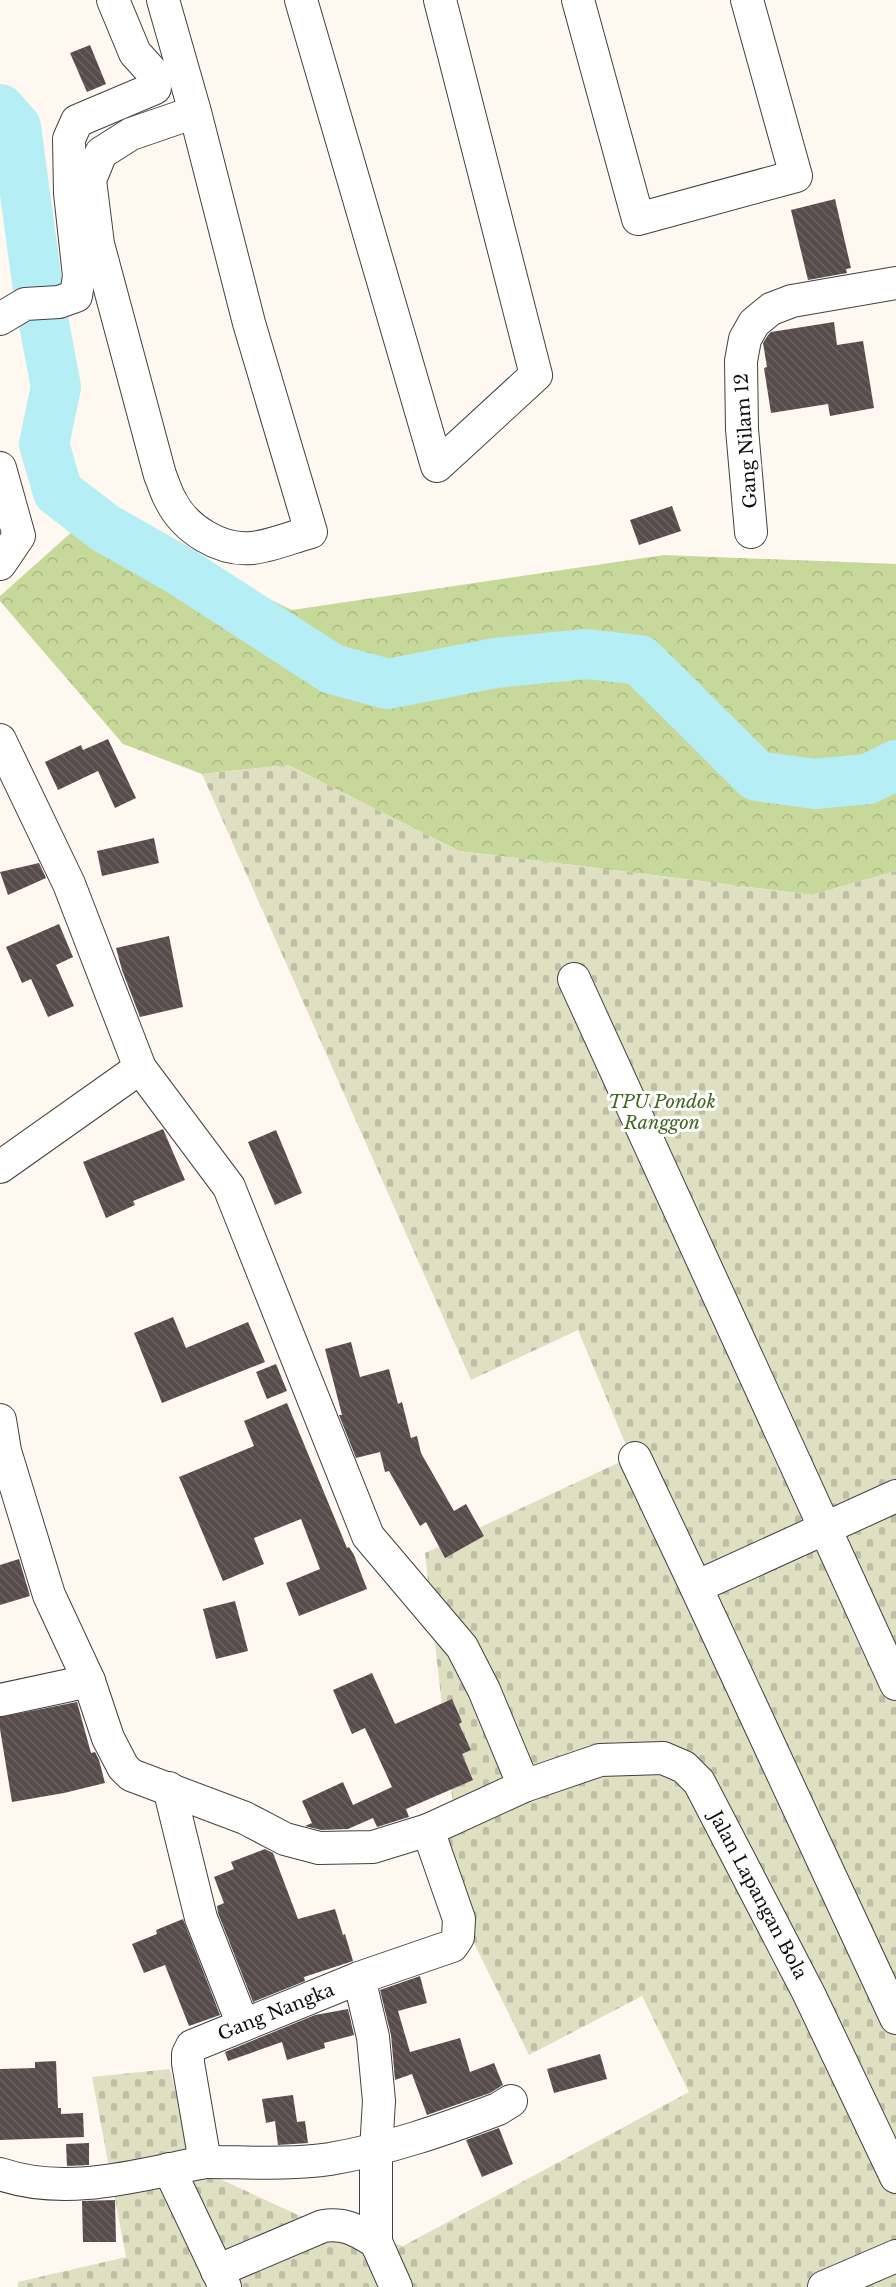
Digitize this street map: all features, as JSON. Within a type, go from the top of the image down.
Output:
[{"type":"street","points":[[13,311],[59,302],[76,296],[79,276],[69,182],[69,139],[77,121],[155,88],[154,74],[135,53],[113,0]]},
{"type":"street","points":[[163,0],[195,112],[249,322],[311,532],[251,548],[226,545],[201,535],[183,518],[171,502],[160,475],[98,244],[90,180],[101,153],[131,134],[195,112]]},
{"type":"street","points":[[301,0],[437,466],[536,375],[440,0]]},
{"type":"street","points":[[578,0],[638,219],[795,176],[747,0]]},
{"type":"street","name":"Gang Nilam 12","points":[[752,532],[742,429],[741,361],[745,339],[754,323],[771,309],[792,301],[896,283]]},
{"type":"street","points":[[0,468],[19,536],[0,564]]},
{"type":"street","points":[[0,740],[69,884],[140,1068],[229,1187],[368,1536],[462,1647],[484,1690],[524,1786],[428,1830],[373,1847],[319,1848],[285,1839],[245,1818],[131,1775],[123,1767],[108,1738],[89,1681],[49,1594],[5,1451],[0,1420]]},
{"type":"street","points":[[574,978],[896,1684]]},
{"type":"street","points":[[0,1167],[140,1068]]},
{"type":"street","points":[[635,1458],[896,2018]]},
{"type":"street","points":[[696,1587],[896,1496]]},
{"type":"street","points":[[0,1700],[89,1681]]},
{"type":"street","name":"Jalan Lapangan Bola","points":[[524,1786],[600,1760],[663,1758],[684,1767],[699,1782],[809,1994],[896,2177]]},
{"type":"street","points":[[169,1788],[201,1918],[243,2025]]},
{"type":"street","name":"Gang Nangka","points":[[205,2162],[190,2081],[188,2054],[192,2046],[358,1978],[452,1946],[458,1937],[459,1919],[428,1830]]},
{"type":"street","points":[[358,1978],[373,2037],[379,2101],[376,2150],[376,2241],[396,2287]]},
{"type":"street","points":[[0,2174],[18,2180],[83,2185],[205,2162],[281,2162],[328,2159],[376,2150],[452,2126],[498,2109],[511,2101]]},
{"type":"street","points":[[169,2169],[221,2279],[323,2226],[340,2224],[376,2241]]},
{"type":"street","points":[[824,2287],[896,2256]]},
{"type":"green space","points":[[92,514],[292,610],[664,555],[896,564],[896,871],[812,895],[459,851],[288,765],[202,774],[123,744],[0,601],[0,596]]},
{"type":"green space","name":"TPU Pondok Ranggon","points":[[288,765],[459,851],[812,895],[896,871],[896,2287],[18,2287],[18,2282],[126,2257],[92,2077],[170,2069],[194,2167],[298,2215],[403,2246],[689,2092],[642,1996],[529,2055],[438,1870],[455,1823],[425,1553],[631,1457],[578,1330],[471,1380],[202,774]]},
{"type":"building","points":[[90,45],[106,84],[87,92],[70,53]]},
{"type":"building","points":[[835,199],[851,268],[846,269],[847,273],[808,280],[791,210]]},
{"type":"building","points":[[834,322],[837,345],[863,341],[874,408],[830,416],[828,404],[771,413],[764,368],[767,367],[763,343],[768,335],[771,332]]},
{"type":"building","points":[[672,506],[681,531],[639,545],[630,520]]},
{"type":"building","points":[[108,739],[136,798],[115,808],[98,771],[58,790],[45,762],[81,745],[83,750]]},
{"type":"building","points":[[154,838],[159,863],[102,876],[97,851]]},
{"type":"building","points":[[39,863],[46,878],[8,895],[0,872]]},
{"type":"building","points":[[59,924],[73,957],[56,965],[74,1006],[48,1017],[31,979],[22,983],[6,947]]},
{"type":"building","points":[[169,936],[183,1007],[140,1017],[116,948]]},
{"type":"building","points":[[163,1129],[185,1180],[133,1201],[135,1205],[106,1218],[83,1162]]},
{"type":"building","points":[[276,1130],[302,1193],[275,1205],[248,1142]]},
{"type":"building","points":[[173,1317],[186,1348],[248,1322],[265,1362],[162,1403],[134,1333]]},
{"type":"building","points":[[351,1342],[360,1377],[389,1369],[398,1404],[402,1402],[411,1438],[417,1436],[421,1453],[454,1511],[466,1504],[484,1536],[445,1558],[426,1522],[420,1526],[389,1471],[385,1472],[380,1452],[356,1458],[339,1415],[342,1415],[325,1349]]},
{"type":"building","points":[[276,1364],[287,1391],[267,1399],[256,1372]]},
{"type":"building","points":[[287,1403],[347,1548],[349,1547],[354,1555],[367,1589],[299,1616],[286,1583],[320,1569],[301,1519],[254,1538],[264,1564],[223,1581],[179,1477],[254,1446],[244,1421]]},
{"type":"building","points":[[19,1559],[30,1596],[0,1605],[0,1565]]},
{"type":"building","points":[[235,1601],[248,1651],[216,1659],[203,1609]]},
{"type":"building","points":[[372,1673],[395,1724],[452,1699],[462,1722],[459,1724],[471,1750],[462,1754],[473,1780],[406,1809],[409,1817],[377,1827],[373,1818],[348,1829],[321,1830],[305,1826],[312,1823],[302,1801],[343,1782],[353,1805],[392,1787],[365,1728],[352,1734],[333,1690]]},
{"type":"building","points":[[77,1702],[91,1753],[95,1752],[99,1760],[105,1783],[12,1802],[0,1717]]},
{"type":"building","points":[[265,1849],[273,1853],[298,1919],[335,1909],[353,1961],[304,1977],[305,1981],[253,2002],[218,1913],[217,1906],[224,1903],[214,1877],[234,1869],[231,1862]]},
{"type":"building","points":[[183,1919],[220,2015],[189,2026],[165,1965],[144,1973],[132,1944],[157,1934],[156,1930]]},
{"type":"building","points":[[420,1976],[427,2003],[398,2011],[410,2052],[460,2038],[470,2072],[494,2063],[503,2085],[490,2093],[427,2115],[412,2074],[395,2080],[391,2035],[380,1990]]},
{"type":"building","points":[[348,2009],[354,2035],[324,2043],[325,2048],[287,2060],[282,2042],[228,2061],[225,2052],[315,2015]]},
{"type":"building","points":[[600,2054],[607,2079],[554,2093],[547,2069]]},
{"type":"building","points":[[56,2061],[58,2108],[61,2108],[61,2114],[83,2113],[84,2137],[0,2140],[0,2069],[35,2068],[35,2062]]},
{"type":"building","points":[[293,2095],[297,2122],[305,2121],[308,2143],[278,2145],[275,2121],[266,2123],[262,2099]]},
{"type":"building","points":[[499,2128],[513,2164],[482,2177],[466,2140]]},
{"type":"building","points":[[89,2143],[89,2165],[67,2166],[66,2144]]},
{"type":"building","points":[[115,2200],[116,2242],[83,2242],[82,2201]]},
{"type":"waterway","points":[[0,109],[16,127],[39,297],[56,387],[44,444],[58,492],[105,528],[179,570],[332,669],[388,684],[495,663],[586,654],[640,660],[757,776],[815,784],[868,779],[896,765]]}]
